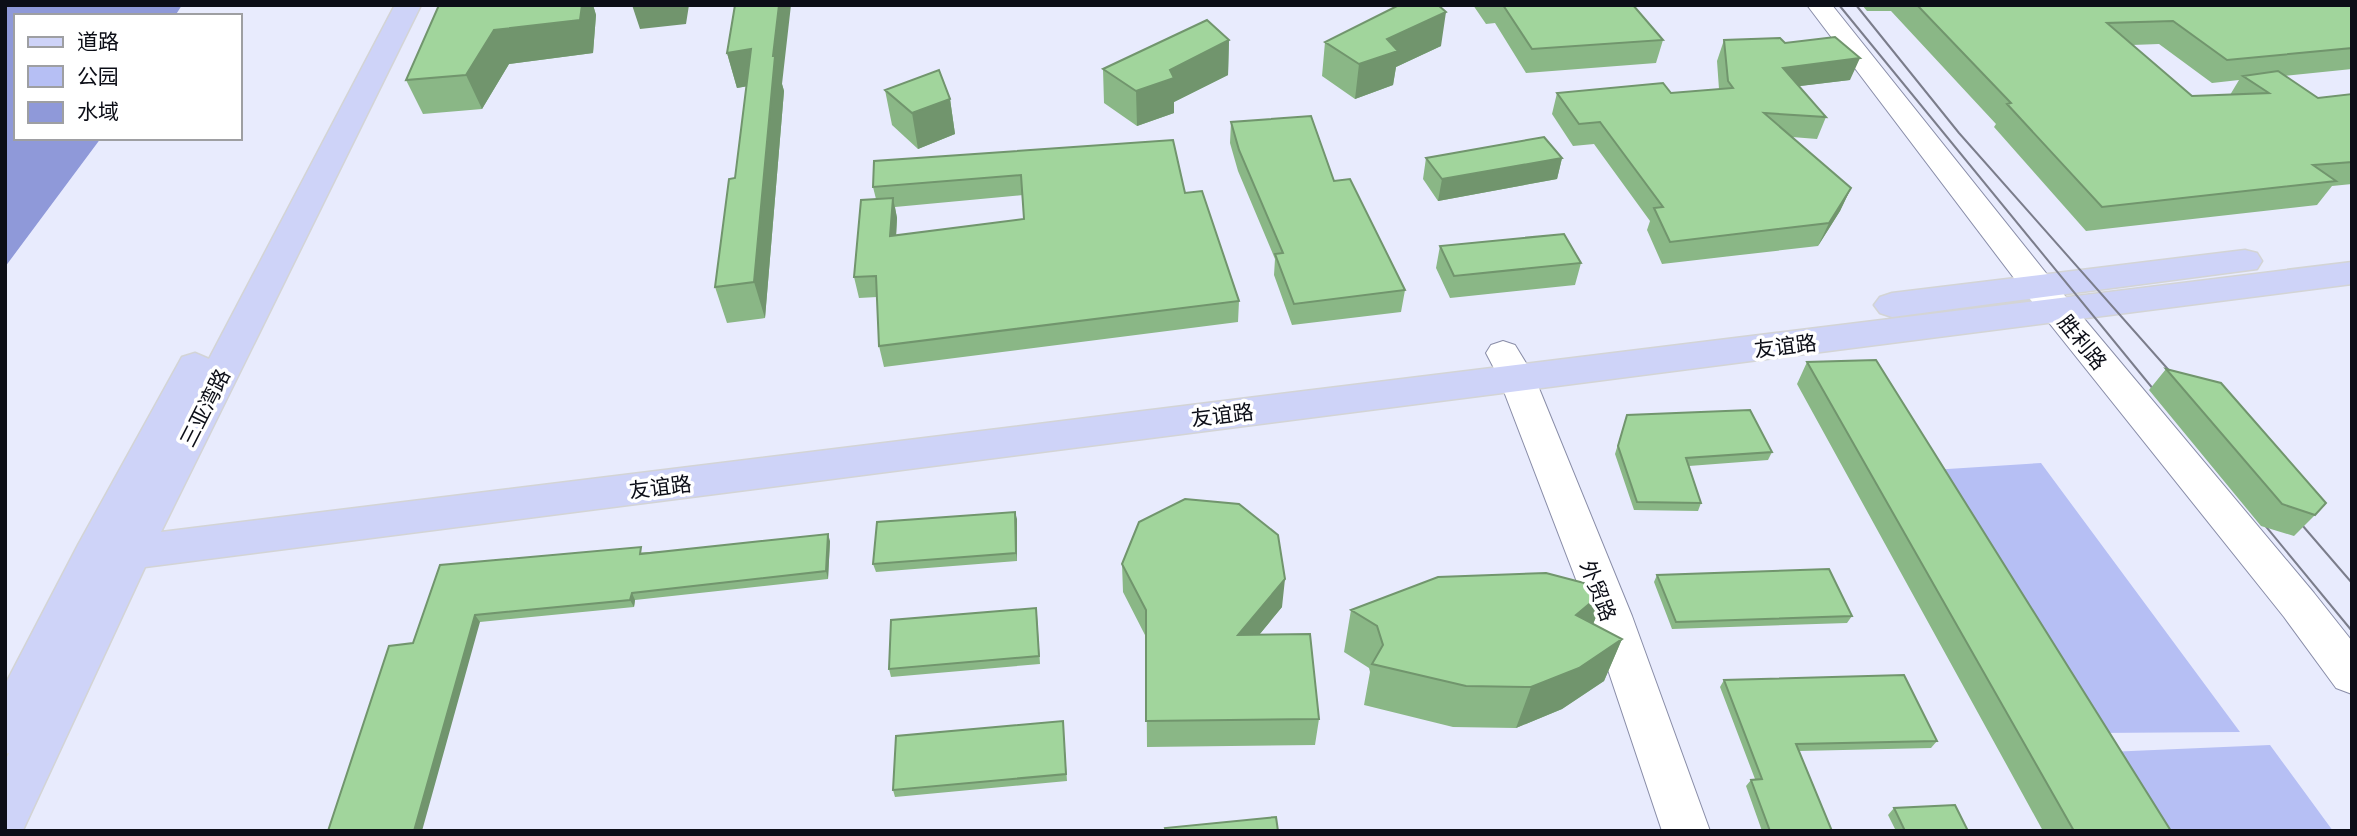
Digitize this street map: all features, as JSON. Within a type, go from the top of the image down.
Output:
[{"type":"main road","name":"三亚湾路","points":[[5,813],[119,540],[387,5]]},
{"type":"main road","name":"三亚湾路","points":[[5,733],[119,540],[408,5]]},
{"type":"main road","name":"友谊路","points":[[2049,299],[2352,248]]},
{"type":"main road","name":"友谊路","points":[[119,540],[1510,364],[2049,299],[2352,273]]},
{"type":"street","name":"胜利路","points":[[1819,5],[2049,299],[2299,605],[2352,674]]},
{"type":"street","name":"外贸路","points":[[1510,364],[1611,616],[1686,831]]},
{"type":"green space","points":[[2041,463],[2240,732],[2094,733],[1932,470]]},
{"type":"green space","points":[[2270,745],[2333,831],[2156,831],[2108,752]]},
{"type":"water","points":[[5,5],[182,5],[176,14],[14,14],[14,140],[100,140],[5,267]]},
{"type":"building","points":[[439,5],[582,5],[580,20],[494,30],[466,75],[406,80]]},
{"type":"building","points":[[735,5],[779,5],[754,282],[715,287],[729,179],[735,178],[751,49],[727,53]]},
{"type":"building","points":[[1399,5],[1438,5],[1446,12],[1387,39],[1398,51],[1359,64],[1325,42]]},
{"type":"building","points":[[1503,5],[1633,5],[1663,40],[1532,49]]},
{"type":"building","points":[[1917,5],[2352,5],[2352,48],[2227,60],[2173,21],[2107,23],[2192,96],[2269,93],[2243,76],[2278,71],[2318,98],[2352,94],[2352,162],[2313,165],[2336,181],[2102,207],[2007,104],[2011,103]]},
{"type":"building","points":[[1207,20],[1229,40],[1170,70],[1174,78],[1136,91],[1103,69]]},
{"type":"building","points":[[1835,37],[1860,58],[1783,68],[1826,117],[1764,113],[1851,188],[1829,223],[1670,242],[1654,208],[1663,207],[1600,122],[1579,124],[1557,93],[1663,83],[1671,93],[1733,88],[1728,81],[1724,40],[1780,38],[1785,43]]},
{"type":"building","points":[[939,70],[950,99],[912,113],[885,90]]},
{"type":"building","points":[[1311,116],[1334,181],[1350,179],[1405,290],[1294,304],[1275,254],[1283,253],[1239,150],[1231,122]]},
{"type":"building","points":[[1544,137],[1562,158],[1442,179],[1426,158]]},
{"type":"building","points":[[1173,140],[1185,193],[1202,191],[1239,301],[879,346],[876,276],[854,277],[861,200],[893,198],[890,236],[1024,219],[1021,175],[873,187],[874,161]]},
{"type":"building","points":[[1564,234],[1581,263],[1454,276],[1440,246]]},
{"type":"building","points":[[1876,360],[2171,831],[2074,831],[1807,362]]},
{"type":"building","points":[[2166,369],[2221,383],[2326,503],[2315,515],[2282,504]]},
{"type":"building","points":[[1750,410],[1772,452],[1686,458],[1701,503],[1637,502],[1618,446],[1627,415]]},
{"type":"building","points":[[1185,499],[1239,504],[1278,535],[1285,579],[1238,635],[1310,634],[1319,719],[1146,721],[1146,610],[1122,564],[1139,522]]},
{"type":"building","points":[[1015,512],[1016,553],[873,564],[877,522]]},
{"type":"building","points":[[828,534],[826,571],[632,593],[630,600],[475,615],[414,831],[328,831],[389,646],[413,643],[440,565],[641,547],[640,554]]},
{"type":"building","points":[[1829,569],[1852,616],[1676,622],[1657,575]]},
{"type":"building","points":[[1546,573],[1607,589],[1576,615],[1622,639],[1579,668],[1531,687],[1466,686],[1372,664],[1383,645],[1377,626],[1351,610],[1438,577]]},
{"type":"building","points":[[1036,608],[1039,656],[889,669],[891,620]]},
{"type":"building","points":[[1904,675],[1937,741],[1796,744],[1832,831],[1770,831],[1751,780],[1762,779],[1724,680]]},
{"type":"building","points":[[1063,721],[1066,774],[893,790],[896,736]]},
{"type":"building","points":[[1955,805],[1968,831],[1905,831],[1894,808]]},
{"type":"building","points":[[1276,817],[1278,831],[1166,831],[1165,828]]},
{"type":"tram line","points":[[1839,5],[2163,401]]},
{"type":"tram line","points":[[1856,5],[1959,133],[2181,384]]},
{"type":"tram line","points":[[2290,511],[2352,583]]},
{"type":"tram line","points":[[2254,512],[2352,631]]}]
